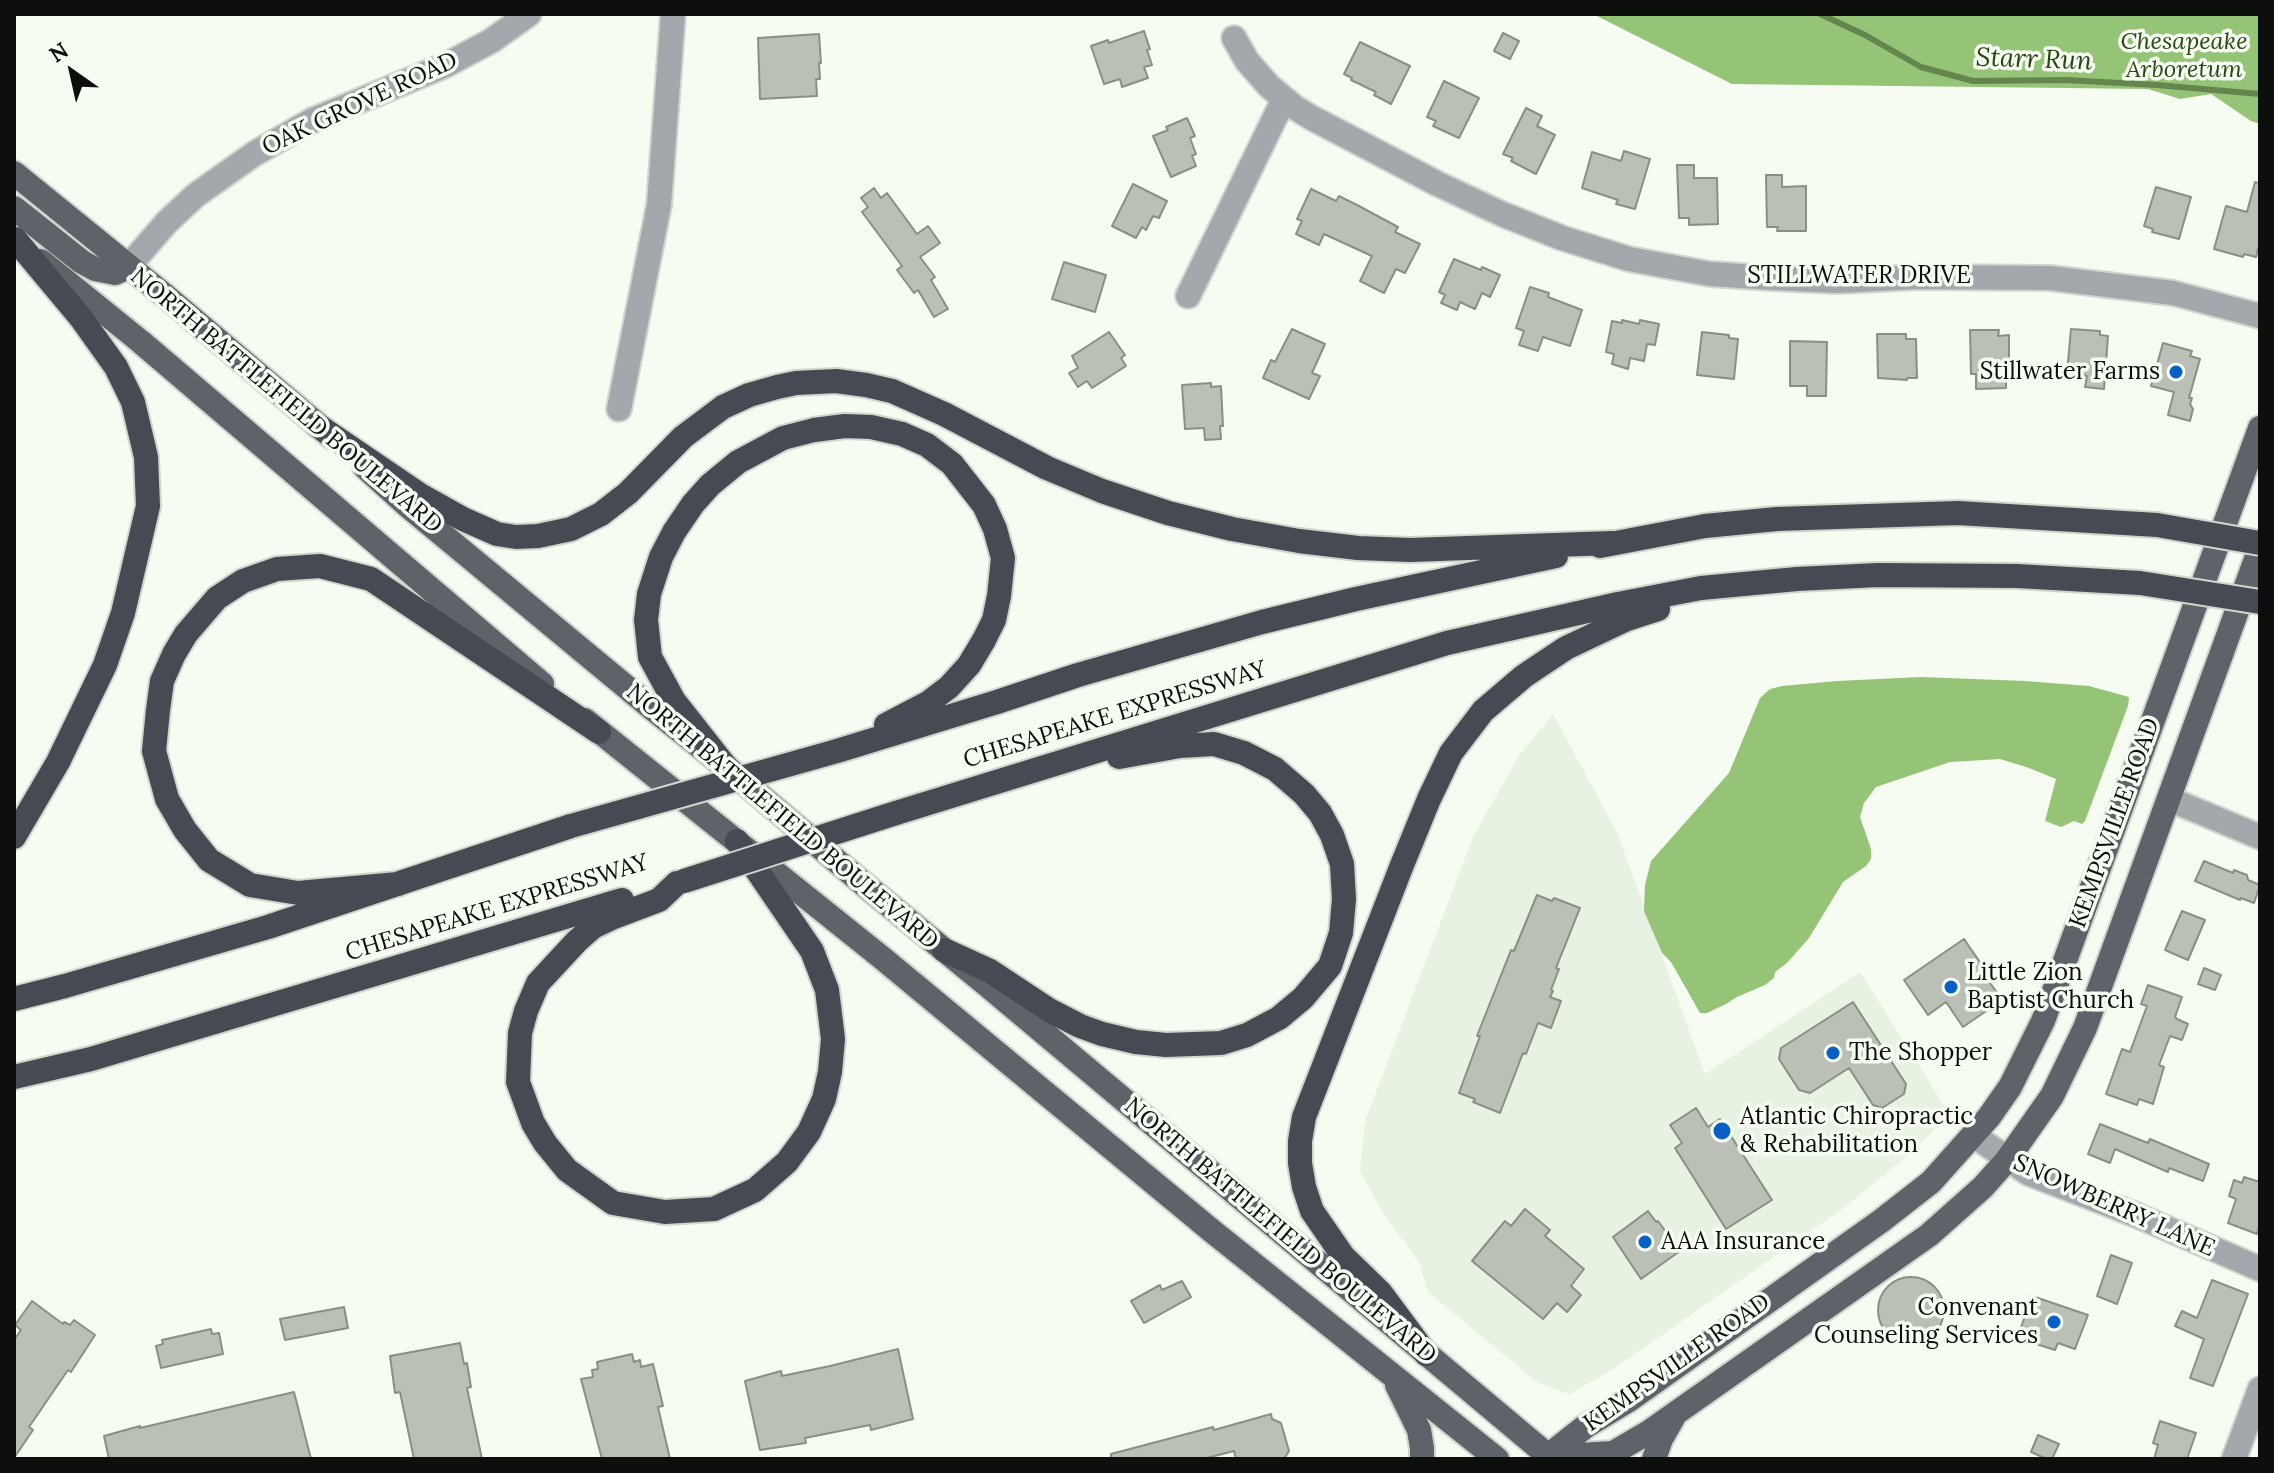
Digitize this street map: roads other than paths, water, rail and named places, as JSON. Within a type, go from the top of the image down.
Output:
[{"type":"highway","points":[[14,837],[58,762],[105,665],[123,613],[148,506],[146,457],[133,402],[116,367],[81,318],[15,239]]},
{"type":"highway","points":[[317,425],[420,495],[497,534],[516,537],[571,529],[601,514],[628,493],[683,437],[723,407],[777,387],[836,381],[892,391],[944,414],[1047,468],[1102,491],[1168,513],[1232,529],[1313,543],[1410,550],[1612,543]]},
{"type":"highway","points":[[726,767],[674,701],[650,657],[646,620],[649,594],[661,557],[693,504],[738,462],[783,438],[845,426],[871,427],[902,434],[927,445],[952,464],[984,505],[1003,558],[994,620],[969,665],[949,687],[928,703],[837,751]]},
{"type":"highway","name":"CHESAPEAKE EXPRESSWAY","points":[[14,999],[268,927],[571,826],[837,751],[1078,675],[1262,622],[1612,543],[1705,526],[1777,519],[1958,513],[2157,525],[2260,546]]},
{"type":"highway","points":[[398,884],[298,893],[250,885],[209,860],[185,830],[167,799],[154,751],[158,710],[162,681],[174,654],[186,634],[217,598],[243,581],[277,569],[320,566],[371,579],[599,732]]},
{"type":"highway","name":"CHESAPEAKE EXPRESSWAY","points":[[14,1077],[104,1055],[681,882],[1002,779],[1447,643],[1618,604],[1701,588],[1878,575],[2017,576],[2140,583],[2260,602]]},
{"type":"highway","points":[[1426,1354],[1380,1292],[1343,1256],[1318,1221],[1304,1187],[1300,1163],[1300,1141],[1308,1103],[1402,865],[1451,753],[1483,711],[1524,676],[1566,648],[1627,619],[1731,585]]},
{"type":"highway","points":[[944,950],[990,971],[1049,1010],[1080,1026],[1125,1039],[1166,1045],[1221,1043],[1247,1035],[1279,1018],[1303,998],[1330,966],[1341,933],[1344,899],[1342,864],[1320,813],[1275,769],[1244,753],[1214,744],[1180,746],[1002,779]]},
{"type":"highway","points":[[681,882],[659,900],[593,927],[577,941],[538,983],[520,1033],[518,1082],[533,1123],[545,1143],[567,1170],[613,1203],[665,1212],[714,1209],[755,1190],[787,1162],[809,1132],[824,1099],[830,1072],[833,1039],[827,990],[812,951],[737,841]]},
{"type":"main road","name":"NORTH BATTLEFIELD BOULEVARD","points":[[14,173],[317,425],[408,506],[726,767],[1426,1354],[1546,1458]]},
{"type":"main road","points":[[14,208],[95,269],[115,273],[128,267]]},
{"type":"main road","name":"NORTH BATTLEFIELD BOULEVARD","points":[[15,239],[141,342],[599,732],[881,957],[1212,1231],[1497,1459]]},
{"type":"main road","name":"KEMPSVILLE ROAD","points":[[1546,1458],[1586,1426],[1629,1400],[1931,1182],[1989,1117],[2010,1087],[2043,1021],[2260,428]]},
{"type":"main road","name":"KEMPSVILLE ROAD","points":[[1546,1458],[1613,1453],[1676,1413],[1929,1235],[1983,1187],[2007,1160],[2032,1127],[2070,1063],[2085,1028],[2260,546]]},
{"type":"main road","points":[[1390,1373],[1419,1430],[1422,1459]]},
{"type":"main road","points":[[1654,1459],[1676,1413]]},
{"type":"street","name":"OAK GROVE ROAD","points":[[128,267],[167,222],[196,195],[254,154],[313,120],[446,65],[491,41],[529,14]]},
{"type":"street","points":[[619,409],[659,205],[673,14]]},
{"type":"street","name":"STILLWATER DRIVE","points":[[1234,38],[1247,61],[1269,86],[1312,118],[1502,214],[1562,238],[1629,259],[1710,274],[1838,281],[1918,277],[2050,278],[2173,293],[2260,316]]},
{"type":"street","points":[[1188,296],[1284,99]]},
{"type":"street","points":[[2169,799],[2260,837]]},
{"type":"street","name":"SNOWBERRY LANE","points":[[1973,1135],[2028,1173],[2136,1215],[2260,1269]]},
{"type":"street","points":[[2234,1459],[2260,1389]]},
{"type":"waterway","name":"Starr Run","points":[[1820,14],[1921,67],[1973,81],[2066,80],[2260,94]]},
{"type":"place","name":"Stillwater Farms","points":[[2176,372]]},
{"type":"place","name":"Little Zion Baptist Church","points":[[1951,987]]},
{"type":"place","name":"The Shopper","points":[[1833,1053]]},
{"type":"place","name":"Atlantic Chiropractic & Rehabilitation","points":[[1722,1131]]},
{"type":"place","name":"AAA Insurance","points":[[1645,1242]]},
{"type":"place","name":"Convenant Counseling Services","points":[[2054,1322]]},
{"type":"park label","name":"Chesapeake Arboretum","points":[[2184,56]]}]
